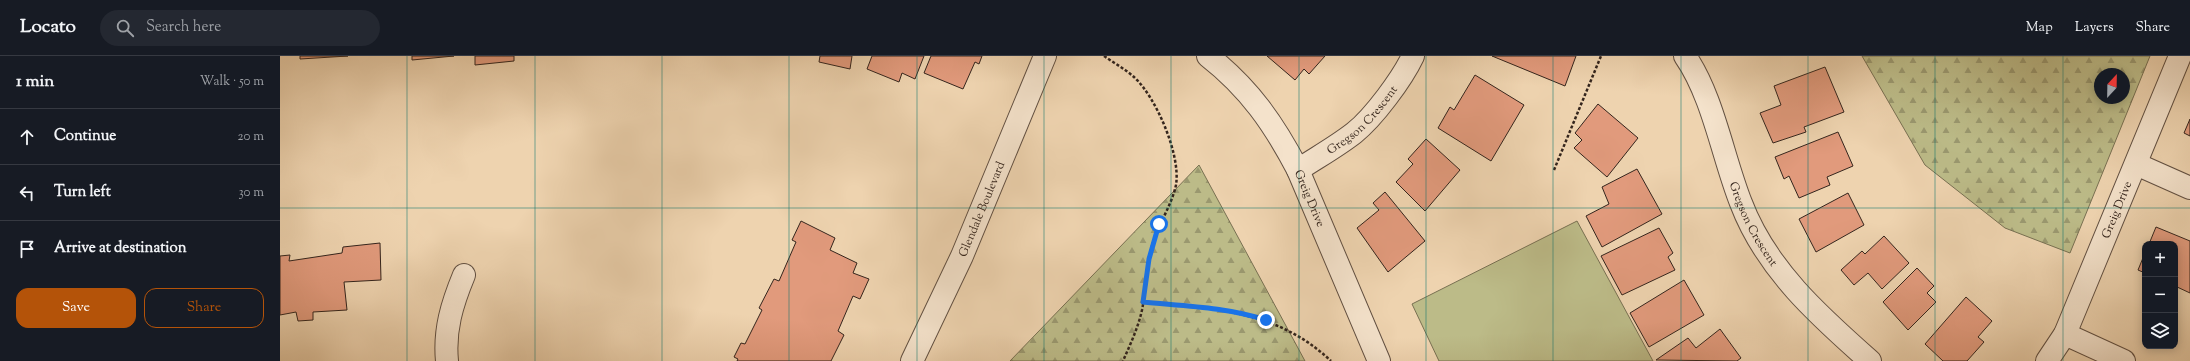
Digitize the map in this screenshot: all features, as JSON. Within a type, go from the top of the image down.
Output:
[{"type":"street","name":"Glendale Boulevard","points":[[912,361],[962,256],[1045,56]]},
{"type":"street","name":"Greig Drive","points":[[1208,56],[1233,76],[1262,109],[1282,140],[1298,170],[1379,361]]},
{"type":"street","name":"Gregson Crescent","points":[[1298,170],[1354,133],[1380,104],[1408,67],[1413,56]]},
{"type":"street","name":"Gregson Crescent","points":[[1685,56],[1709,107],[1741,204],[1761,243],[1791,285],[1828,324],[1870,361]]},
{"type":"street","name":"Greig Drive","points":[[2047,361],[2064,334],[2180,56]]},
{"type":"street","points":[[2136,164],[2190,188]]},
{"type":"street","points":[[447,361],[446,347],[451,310],[464,275]]},
{"type":"street","points":[[2064,334],[2124,361]]},
{"type":"path","points":[[1104,56],[1134,78],[1146,92],[1160,118],[1173,151],[1177,171],[1176,185],[1154,239],[1143,302],[1134,337],[1123,361]]},
{"type":"path","points":[[1554,170],[1601,56]]},
{"type":"path","points":[[1143,302],[1247,314],[1266,320],[1299,336],[1331,361]]},
{"type":"green space","points":[[1862,56],[2150,56],[2070,253],[2005,228],[1925,165]]},
{"type":"green space","points":[[1199,165],[1305,361],[1010,361]]},
{"type":"green space","points":[[1577,221],[1653,361],[1439,361],[1412,304]]},
{"type":"building","points":[[300,56],[348,56],[300,59]]},
{"type":"building","points":[[412,56],[454,56],[412,60]]},
{"type":"building","points":[[475,56],[514,56],[514,61],[475,65]]},
{"type":"building","points":[[820,56],[852,56],[850,69],[819,62]]},
{"type":"building","points":[[872,56],[924,56],[915,79],[902,73],[899,82],[867,69]]},
{"type":"building","points":[[931,56],[982,56],[979,64],[975,62],[963,89],[924,73]]},
{"type":"building","points":[[1267,56],[1325,56],[1309,74],[1304,69],[1295,80]]},
{"type":"building","points":[[1492,56],[1576,56],[1565,86]]},
{"type":"building","points":[[1825,67],[1844,112],[1804,127],[1806,132],[1773,143],[1760,113],[1781,105],[1774,86]]},
{"type":"building","points":[[1475,75],[1524,105],[1491,161],[1438,128],[1450,107],[1454,110]]},
{"type":"building","points":[[1598,104],[1638,138],[1607,177],[1574,148],[1582,140],[1575,133]]},
{"type":"building","points":[[2190,119],[2190,136],[2184,133]]},
{"type":"building","points":[[1838,132],[1853,166],[1827,177],[1830,185],[1799,198],[1789,176],[1784,179],[1775,157]]},
{"type":"building","points":[[1426,139],[1460,170],[1425,211],[1396,182],[1413,164],[1408,159]]},
{"type":"building","points":[[1637,169],[1662,214],[1602,247],[1586,216],[1609,204],[1602,187]]},
{"type":"building","points":[[1385,192],[1425,241],[1388,272],[1357,228],[1379,210],[1373,203]]},
{"type":"building","points":[[1848,193],[1864,225],[1816,252],[1799,219]]},
{"type":"building","points":[[801,221],[835,238],[830,250],[857,263],[853,273],[869,279],[860,299],[853,296],[838,331],[844,335],[831,361],[737,361],[738,359],[734,357],[741,343],[745,344],[762,310],[759,308],[774,279],[779,281],[796,242],[792,240]]},
{"type":"building","points":[[2156,227],[2190,241],[2190,293],[2178,287],[2178,241],[2150,241]]},
{"type":"building","points":[[1659,228],[1673,253],[1668,257],[1675,270],[1622,295],[1601,256]]},
{"type":"building","points":[[1884,236],[1909,263],[1882,289],[1868,273],[1854,285],[1841,270],[1862,251],[1865,254]]},
{"type":"building","points":[[380,243],[381,280],[344,282],[347,310],[313,312],[313,320],[298,321],[296,312],[280,315],[280,256],[290,255],[289,261],[342,253],[343,247]]},
{"type":"building","points":[[2142,260],[2142,272],[2138,270]]},
{"type":"building","points":[[1917,268],[1934,286],[1927,293],[1936,302],[1908,330],[1883,302]]},
{"type":"building","points":[[1684,280],[1704,315],[1649,347],[1630,313]]},
{"type":"building","points":[[1966,297],[1992,321],[1978,337],[1984,342],[1967,361],[1943,361],[1925,344]]},
{"type":"building","points":[[1720,329],[1741,358],[1737,361],[1656,360],[1688,338],[1696,348]]},
{"type":"route","points":[[1159,224],[1149,259],[1143,302],[1221,310],[1247,314],[1266,320]]}]
